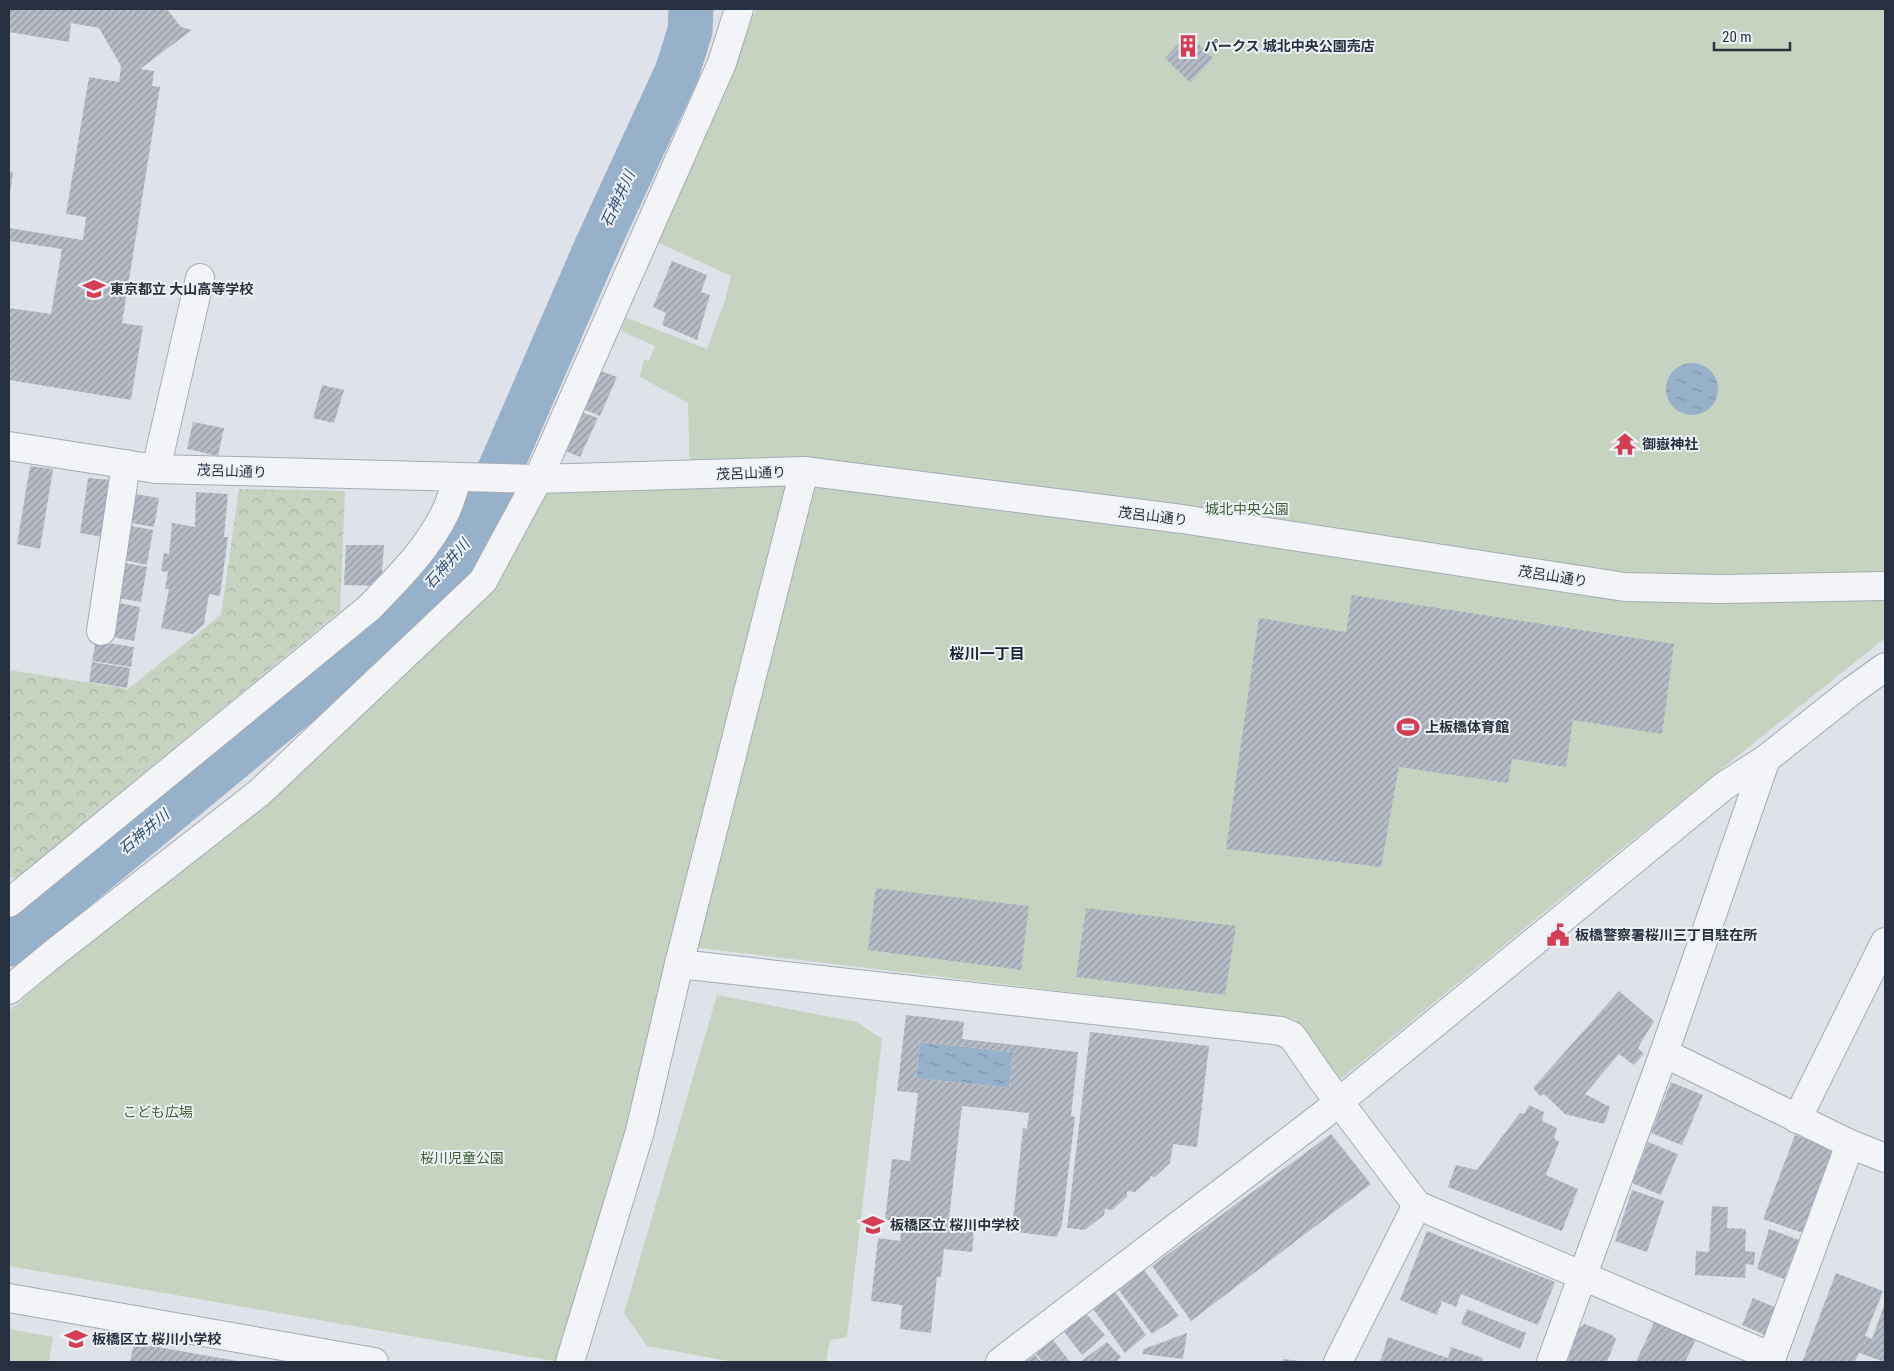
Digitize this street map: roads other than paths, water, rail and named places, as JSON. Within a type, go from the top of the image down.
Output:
[{"type":"street","points":[[9,990],[51,950],[259,793],[483,581],[538,479],[722,63],[739,9]]},
{"type":"street","points":[[156,469],[200,278]]},
{"type":"street","name":"茂呂山通り","points":[[9,446],[156,469],[538,479],[804,472],[1182,519],[1625,587],[1720,589],[1885,586]]},
{"type":"street","points":[[101,631],[126,464]]},
{"type":"street","points":[[570,1362],[640,1131],[679,964],[804,472]]},
{"type":"street","points":[[11,902],[369,608],[412,563],[431,538],[447,510],[458,477]]},
{"type":"street","points":[[1000,1362],[1339,1101],[1724,786],[1766,760],[1853,690],[1882,675]]},
{"type":"street","points":[[1552,1362],[1664,1053],[1766,760]]},
{"type":"street","points":[[1797,1119],[1885,942]]},
{"type":"street","points":[[679,964],[1281,1031],[1292,1036],[1417,1205],[1583,1276],[1771,1360],[1850,1144]]},
{"type":"street","points":[[1664,1053],[1797,1119],[1885,1158]]},
{"type":"street","points":[[1338,1362],[1417,1205]]},
{"type":"street","points":[[9,1298],[374,1362]]},
{"type":"water","points":[[1687,363],[1697,363],[1711,370],[1718,384],[1718,394],[1711,408],[1697,415],[1687,415],[1677,411],[1670,404],[1666,394],[1666,384],[1670,374],[1677,367]]},
{"type":"water","points":[[920,1042],[1013,1052],[1009,1088],[916,1078]]},
{"type":"waterway","name":"石神井川","points":[[9,944],[383,634],[468,543],[596,248],[677,72],[690,31],[691,9]]},
{"type":"place","name":"パークス 城北中央公園売店","points":[[1188,46]]},
{"type":"place","name":"東京都立 大山高等学校","points":[[94,289]]},
{"type":"place","name":"御嶽神社","points":[[1625,444]]},
{"type":"place","name":"上板橋体育館","points":[[1408,727]]},
{"type":"place","name":"板橋警察署桜川三丁目駐在所","points":[[1558,935]]},
{"type":"place","name":"板橋区立 桜川中学校","points":[[873,1225]]},
{"type":"place","name":"板橋区立 桜川小学校","points":[[76,1339]]},
{"type":"district","name":"桜川一丁目","points":[[987,654]]},
{"type":"park label","name":"城北中央公園","points":[[1247,509]]},
{"type":"park label","name":"こども広場","points":[[158,1112]]},
{"type":"park label","name":"桜川児童公園","points":[[462,1158]]}]
